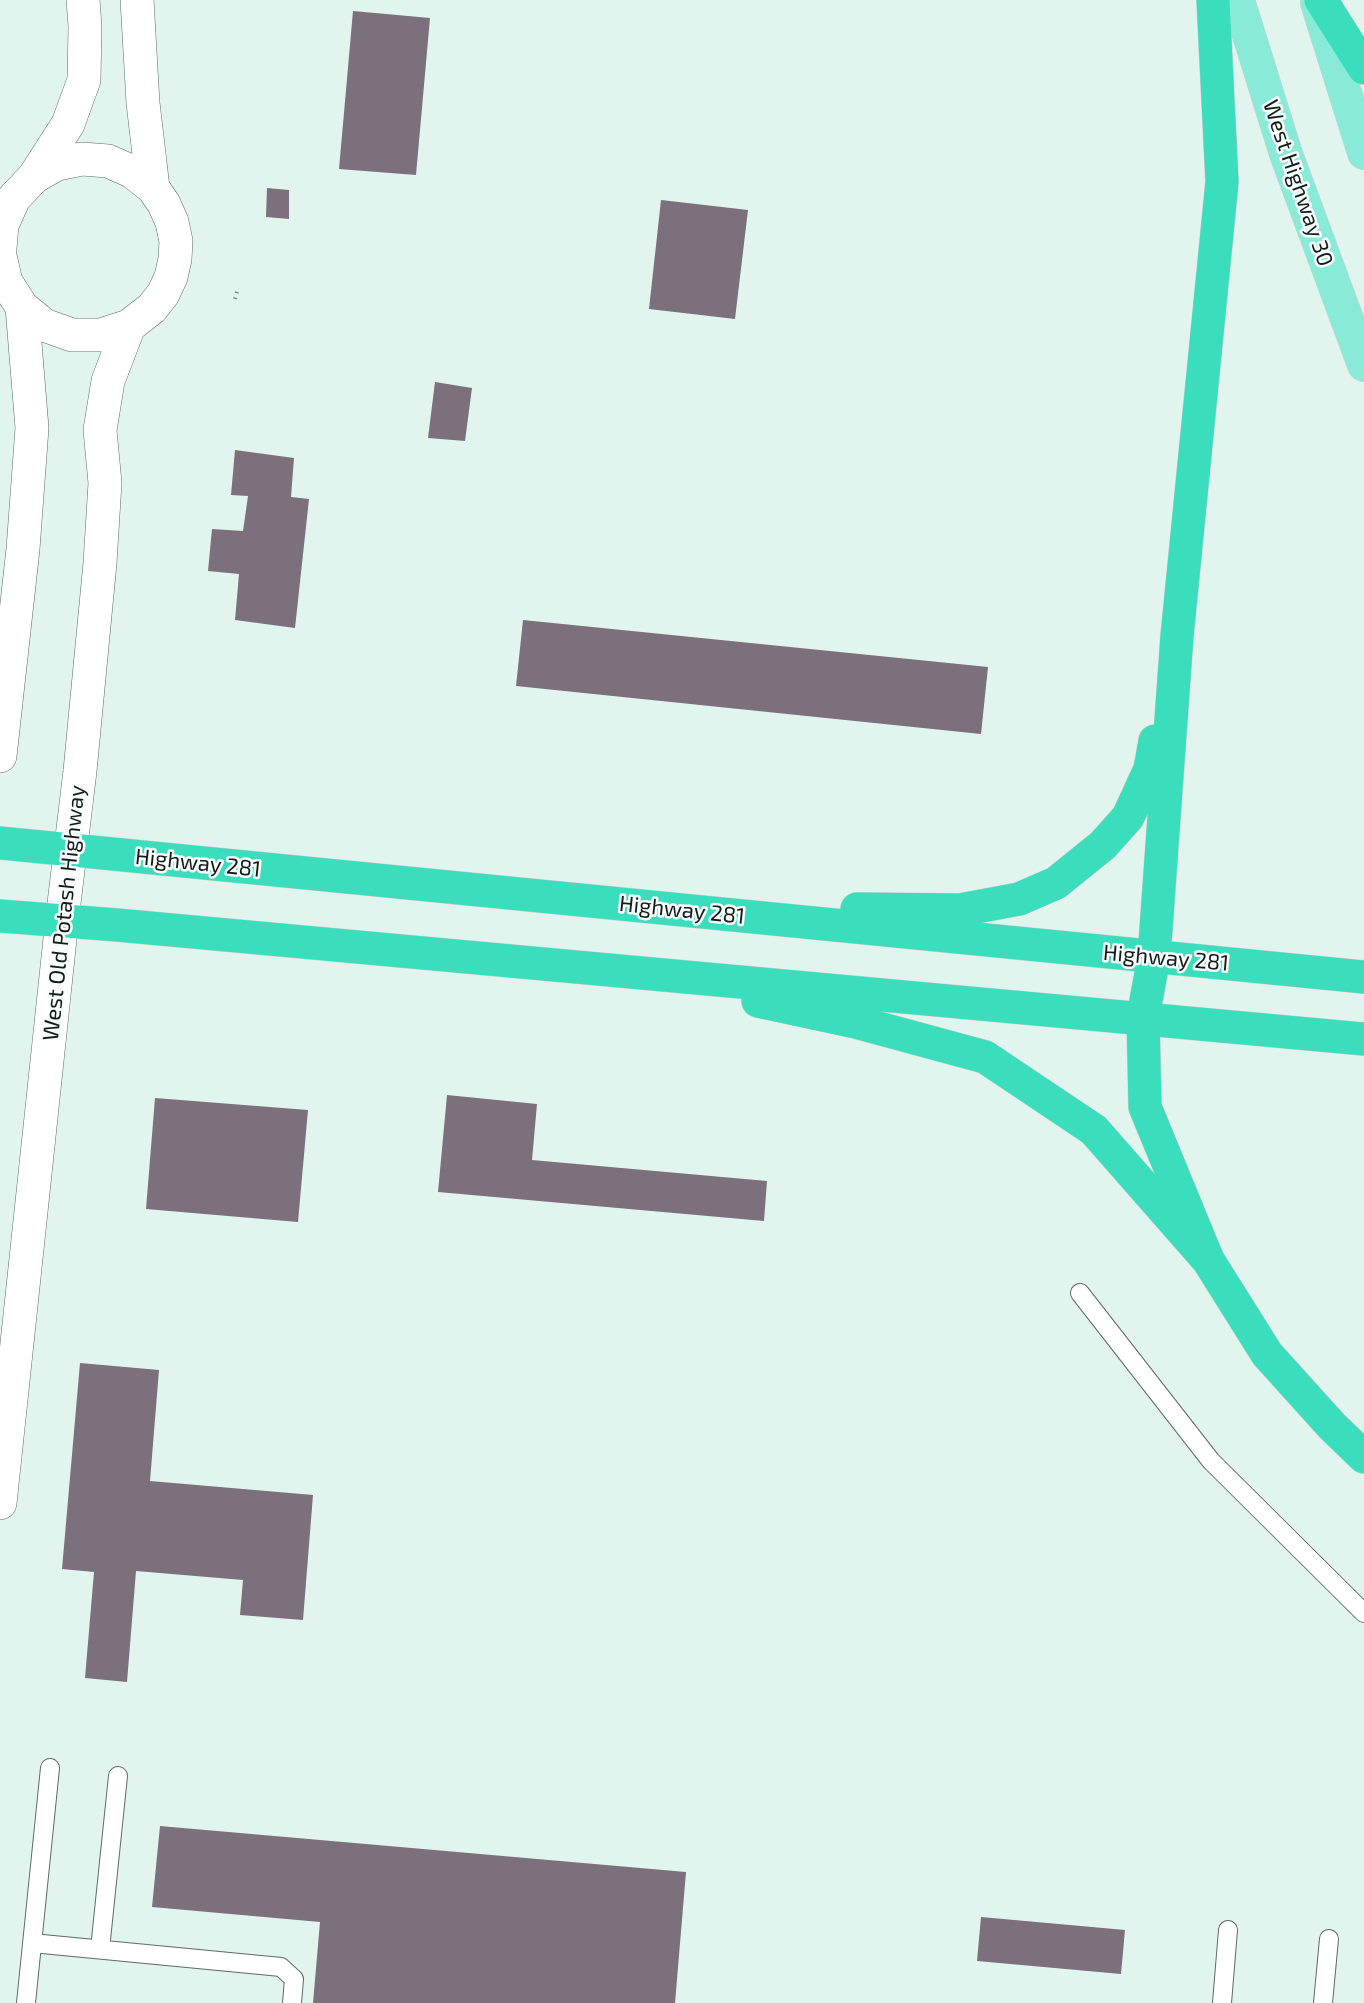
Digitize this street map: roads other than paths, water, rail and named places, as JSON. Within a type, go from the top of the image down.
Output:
[{"type":"highway","points":[[1208,1260],[1145,1107],[1143,1017],[1154,957],[1177,636],[1222,182],[1213,0]]},
{"type":"highway","points":[[1321,0],[1364,68]]},
{"type":"highway","points":[[632,905],[960,910],[1018,899],[1056,883],[1103,845],[1128,817],[1150,769],[1177,636]]},
{"type":"highway","name":"Highway 281","points":[[0,843],[1364,977]]},
{"type":"highway","points":[[0,916],[1143,1017],[1364,1039]]},
{"type":"highway","points":[[615,971],[856,1022],[985,1058],[1094,1130],[1208,1260],[1267,1354],[1332,1426],[1364,1457]]},
{"type":"main road","name":"West Highway 30","points":[[1238,0],[1286,154],[1364,365]]},
{"type":"main road","points":[[1316,0],[1364,153]]},
{"type":"street","points":[[0,248],[3,225],[14,198],[34,177],[68,124],[84,80],[86,27],[83,0]]},
{"type":"street","points":[[137,0],[143,103],[153,188]]},
{"type":"street","points":[[0,256],[6,282],[22,307],[44,325],[72,335],[101,335],[129,326],[152,308],[163,294],[171,277],[176,241],[172,222],[153,188],[133,172],[108,162],[82,159],[57,165],[34,177]]},
{"type":"street","points":[[0,756],[23,549],[32,428],[22,307]]},
{"type":"street","name":"West Old Potash Highway","points":[[0,1503],[80,771],[100,563],[105,483],[100,430],[108,381],[129,326]]},
{"type":"lane","points":[[1080,1293],[1211,1461],[1364,1613]]},
{"type":"lane","points":[[26,2003],[50,1768]]},
{"type":"lane","points":[[100,1949],[118,1776]]},
{"type":"lane","points":[[1222,2003],[1228,1930]]},
{"type":"lane","points":[[1323,2003],[1329,1940]]},
{"type":"lane","points":[[32,1943],[281,1966],[294,1979],[292,2003]]}]
